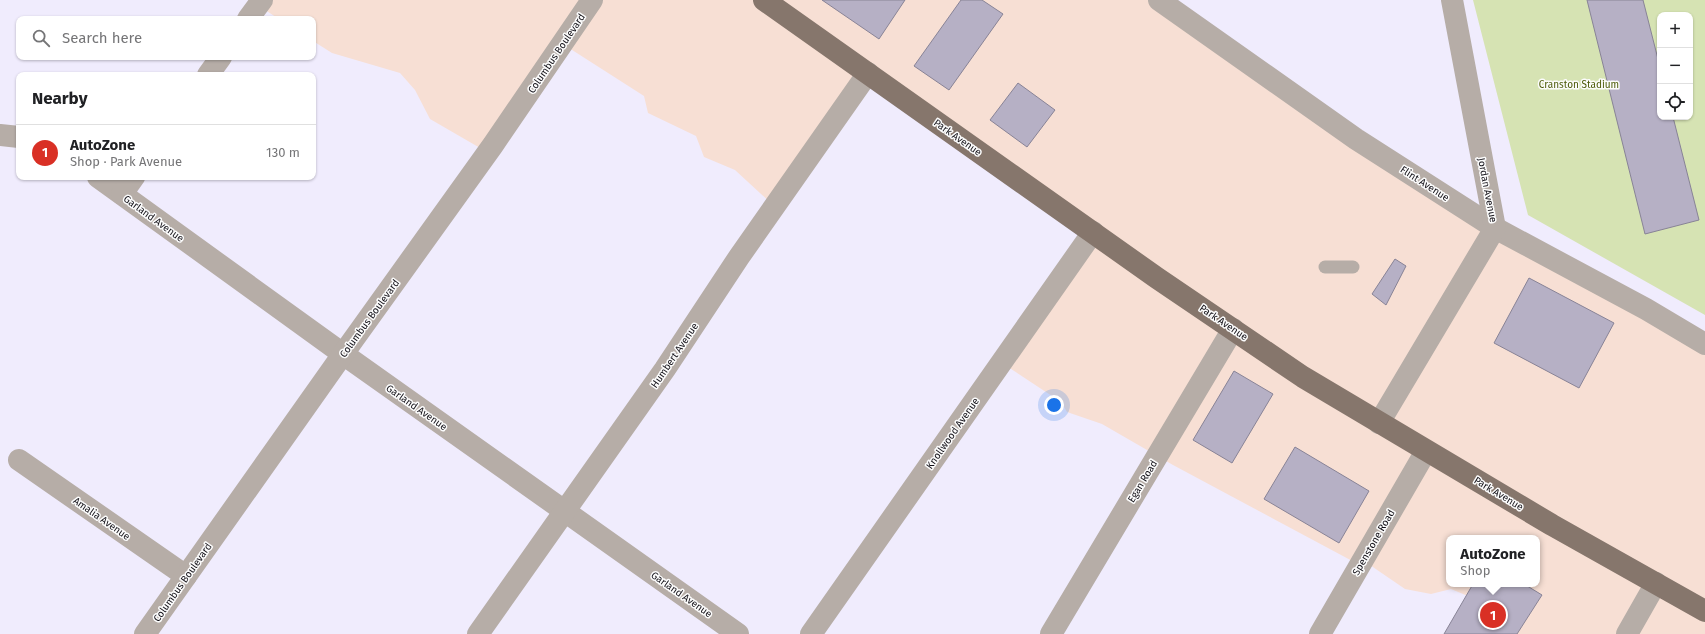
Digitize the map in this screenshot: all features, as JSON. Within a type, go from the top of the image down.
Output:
[{"type":"main road","name":"Park Avenue","points":[[764,0],[1093,232],[1303,377],[1552,525],[1656,582],[1705,611]]},
{"type":"street","points":[[250,16],[262,0]]},
{"type":"street","name":"Columbus Boulevard","points":[[145,634],[342,354],[493,145],[592,0]]},
{"type":"street","name":"Flint Avenue","points":[[1159,0],[1186,10],[1356,139],[1495,228],[1646,309],[1705,344]]},
{"type":"street","name":"Jordan Avenue","points":[[1379,423],[1495,228],[1452,0]]},
{"type":"street","points":[[210,72],[219,60]]},
{"type":"street","name":"Humbert Avenue","points":[[478,634],[566,512],[665,369],[739,257],[868,73]]},
{"type":"street","points":[[0,135],[16,138]]},
{"type":"street","name":"Garland Avenue","points":[[108,180],[128,186],[342,354],[738,634]]},
{"type":"street","name":"Knollwood Avenue","points":[[811,634],[1093,232]]},
{"type":"street","name":"Egan Road","points":[[1051,634],[1233,329]]},
{"type":"street","name":"Spenstone Road","points":[[1320,634],[1426,451]]},
{"type":"street","name":"Amalia Avenue","points":[[19,460],[186,576]]},
{"type":"street","points":[[1627,634],[1656,582]]},
{"type":"lane","points":[[1325,267],[1353,267]]},
{"type":"shaded area","points":[[262,0],[1165,0],[1350,133],[1705,340],[1705,634],[1491,634],[1499,609],[1451,589],[1431,594],[1405,589],[1367,563],[1356,563],[1173,465],[1102,424],[1067,412],[1061,402],[1008,367],[1090,232],[866,79],[773,205],[735,170],[704,157],[696,136],[648,113],[644,96],[569,48],[487,152],[430,119],[415,90],[400,73],[332,53],[316,43],[316,16],[274,16],[262,8]]},
{"type":"green space","name":"Cranston Stadium","points":[[1473,0],[1705,0],[1705,315],[1528,215]]},
{"type":"building","points":[[822,0],[905,0],[879,39]]},
{"type":"building","points":[[961,0],[982,0],[1003,14],[949,90],[914,66]]},
{"type":"building","points":[[1587,0],[1643,0],[1657,55],[1657,120],[1674,120],[1699,220],[1645,234]]},
{"type":"building","points":[[1018,83],[1055,110],[1027,147],[990,120]]},
{"type":"building","points":[[1395,259],[1406,266],[1386,305],[1372,294]]},
{"type":"building","points":[[1529,278],[1614,323],[1579,388],[1494,343]]},
{"type":"building","points":[[1234,371],[1273,394],[1232,463],[1193,440]]},
{"type":"building","points":[[1295,447],[1369,491],[1339,543],[1264,499]]},
{"type":"building","points":[[1471,587],[1529,587],[1542,595],[1517,634],[1444,634]]},
{"type":"place","name":"AutoZone","points":[[1493,615]]}]
